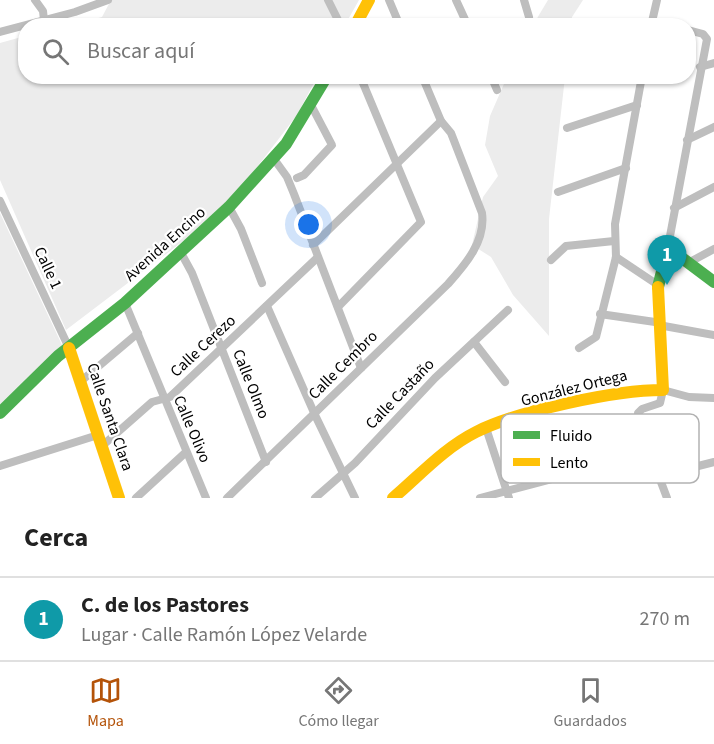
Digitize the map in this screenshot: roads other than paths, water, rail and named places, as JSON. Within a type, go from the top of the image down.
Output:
[{"type":"street","points":[[35,0],[43,11],[44,18]]},
{"type":"street","points":[[50,18],[108,0]]},
{"type":"street","points":[[328,0],[337,18]]},
{"type":"street","points":[[359,18],[369,0]]},
{"type":"street","points":[[388,0],[396,18]]},
{"type":"street","points":[[456,0],[464,18]]},
{"type":"street","points":[[524,0],[529,17]]},
{"type":"street","points":[[653,18],[657,0]]},
{"type":"street","points":[[0,32],[18,27]]},
{"type":"street","points":[[638,414],[642,409],[660,404],[663,390],[658,285],[667,252],[707,39],[705,35],[696,32]]},
{"type":"street","points":[[700,67],[714,63]]},
{"type":"street","name":"Avenida Encino","points":[[0,413],[69,348],[125,303],[229,207],[274,159],[323,84]]},
{"type":"street","points":[[338,307],[421,222],[363,84]]},
{"type":"street","name":"Calle Cembro","points":[[227,498],[448,284],[463,267],[475,248],[483,219],[450,134],[441,121],[425,84]]},
{"type":"street","points":[[494,84],[497,90]]},
{"type":"street","points":[[579,348],[594,340],[616,257],[615,224],[641,84]]},
{"type":"street","points":[[297,178],[304,175],[332,145],[311,105]]},
{"type":"street","points":[[567,128],[637,105]]},
{"type":"street","points":[[313,245],[441,121]]},
{"type":"street","points":[[687,140],[714,127]]},
{"type":"street","points":[[274,159],[287,177],[361,368]]},
{"type":"street","points":[[558,192],[626,168]]},
{"type":"street","points":[[674,208],[714,188]]},
{"type":"street","name":"Calle 1","points":[[0,201],[69,348]]},
{"type":"street","points":[[229,207],[241,229],[262,283]]},
{"type":"street","points":[[551,260],[566,246],[614,242]]},
{"type":"street","points":[[688,263],[714,249]]},
{"type":"street","name":"Calle Olmo","points":[[180,251],[192,273],[266,462]]},
{"type":"street","points":[[667,252],[688,263],[714,282]]},
{"type":"street","points":[[616,257],[658,285]]},
{"type":"street","name":"Calle Cerezo","points":[[100,441],[152,402],[170,397],[317,258]]},
{"type":"street","name":"Calle Olivo","points":[[125,303],[185,453],[206,498]]},
{"type":"street","points":[[267,306],[355,498]]},
{"type":"street","name":"Calle Castaño","points":[[315,498],[344,472],[435,378],[508,310]]},
{"type":"street","points":[[600,314],[659,323],[714,335]]},
{"type":"street","points":[[80,382],[138,333]]},
{"type":"street","points":[[474,342],[505,382]]},
{"type":"street","name":"Calle Santa Clara","points":[[69,348],[119,498]]},
{"type":"street","name":"González Ortega","points":[[540,414],[640,390],[663,390],[689,397],[714,398]]},
{"type":"street","name":"González Ortega","points":[[393,498],[464,440],[486,428],[501,424]]},
{"type":"street","points":[[486,428],[501,473]]},
{"type":"street","points":[[0,466],[100,441]]},
{"type":"street","points":[[136,498],[185,453]]},
{"type":"street","points":[[699,466],[714,462]]},
{"type":"street","points":[[480,498],[508,494],[546,483]]},
{"type":"street","points":[[662,483],[667,498]]},
{"type":"place","name":"C. de los Pastores","points":[[667,285]]}]
